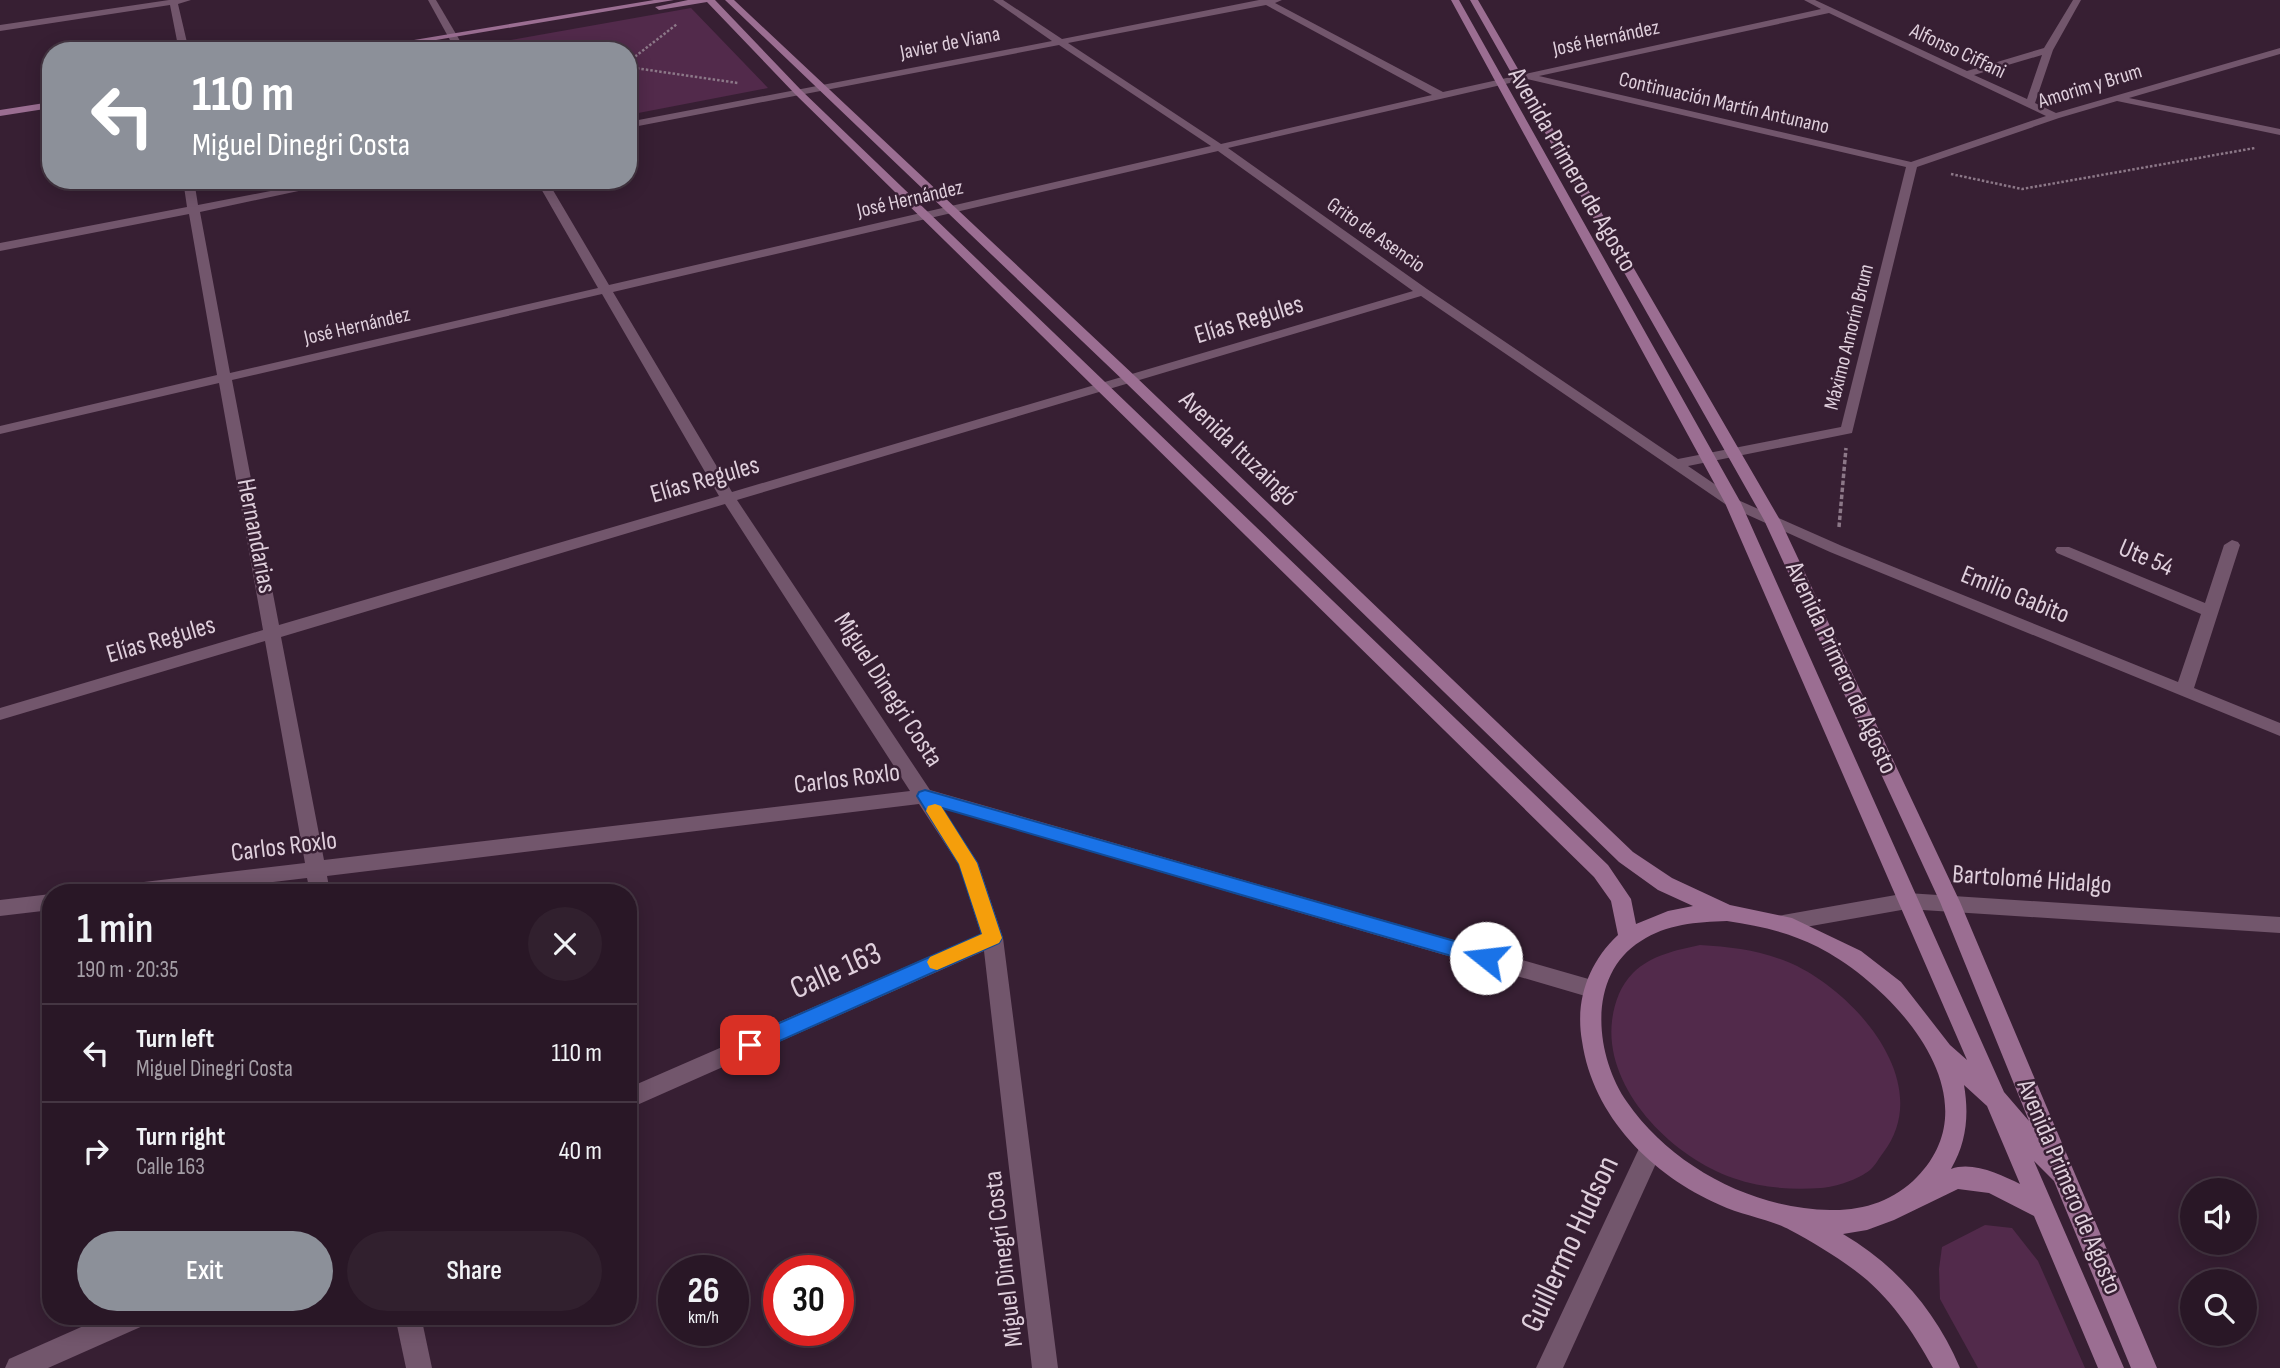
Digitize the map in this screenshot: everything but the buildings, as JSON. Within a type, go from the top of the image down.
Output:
[{"type":"street","points":[[0,28],[187,0]]},
{"type":"street","points":[[432,0],[456,42]]},
{"type":"street","points":[[433,42],[670,0]]},
{"type":"street","points":[[417,42],[707,0]]},
{"type":"street","name":"Avenida Ituzaingó","points":[[707,0],[798,92],[929,216],[1601,871],[1621,899],[1629,937]]},
{"type":"street","name":"Avenida Ituzaingó","points":[[729,0],[1131,380],[1626,857],[1665,884],[1727,913]]},
{"type":"street","name":"Grito de Asencio","points":[[997,0],[1219,147],[1423,292],[1733,503]]},
{"type":"street","name":"Javier de Viana","points":[[637,123],[1278,0]]},
{"type":"street","name":"Avenida Primero de Agosto","points":[[1455,0],[1516,78],[1736,453],[1772,520],[1951,902],[2144,1368]]},
{"type":"street","name":"Avenida Primero de Agosto","points":[[1474,0],[1733,503],[1996,1099],[2111,1368]]},
{"type":"street","name":"Alfonso Ciffani","points":[[1808,0],[2055,116]]},
{"type":"street","points":[[2030,104],[2048,50],[2077,0]]},
{"type":"street","points":[[173,1],[182,42]]},
{"type":"street","points":[[1265,1],[1442,96]]},
{"type":"street","name":"José Hernández","points":[[0,430],[953,211],[1516,78],[1830,10]]},
{"type":"street","points":[[1966,74],[2048,50]]},
{"type":"street","name":"Amorim y Brum","points":[[1912,166],[2055,116],[2280,51]]},
{"type":"street","name":"Continuación Martín Antunano","points":[[1516,78],[1912,166]]},
{"type":"street","points":[[2116,98],[2280,132]]},
{"type":"street","points":[[0,113],[42,106]]},
{"type":"street","name":"Máximo Amorín Brum","points":[[1675,464],[1847,430],[1912,166]]},
{"type":"street","name":"Hernandarias","points":[[190,189],[318,884]]},
{"type":"street","points":[[0,247],[298,189]]},
{"type":"street","name":"Miguel Dinegri Costa","points":[[546,189],[728,498],[968,863],[993,938],[1045,1368]]},
{"type":"street","name":"Elías Regules","points":[[0,714],[1423,292]]},
{"type":"street","name":"Emilio Gabito","points":[[1733,503],[1836,549],[2280,730]]},
{"type":"street","points":[[2184,691],[2232,545]]},
{"type":"street","name":"Ute 54","points":[[2063,550],[2210,611]]},
{"type":"street","name":"Carlos Roxlo","points":[[192,884],[925,796],[1592,989]]},
{"type":"street","name":"Bartolomé Hidalgo","points":[[1783,923],[1907,901],[2280,925]]},
{"type":"street","points":[[0,908],[42,903]]},
{"type":"street","points":[[2043,1208],[1991,1182],[1957,1178],[1868,1218],[1840,1222],[1793,1218],[1747,1206],[1699,1183],[1651,1147],[1618,1108],[1597,1066],[1588,1026],[1592,989],[1606,960],[1629,937],[1657,922],[1690,914],[1727,913],[1783,923],[1840,948],[1891,986],[1941,1051],[1996,1099],[2067,1181]]},
{"type":"street","name":"Calle 163","points":[[637,1095],[993,938]]},
{"type":"street","points":[[1914,1199],[1944,1167],[1956,1125],[1951,1079],[1941,1051]]},
{"type":"street","name":"Guillermo Hudson","points":[[1549,1368],[1651,1147]]},
{"type":"street","points":[[1793,1218],[1851,1252],[1893,1286],[1929,1334],[1947,1368]]},
{"type":"street","points":[[18,1368],[116,1325]]},
{"type":"street","points":[[410,1325],[419,1368]]},
{"type":"path","points":[[637,57],[678,23]]},
{"type":"path","points":[[637,66],[746,84]]},
{"type":"path","points":[[1912,166],[2022,189],[2266,146]]},
{"type":"path","points":[[1836,549],[1847,430]]},
{"type":"shaded area","points":[[691,8],[768,88],[637,113],[637,42],[499,42]]},
{"type":"shaded area","points":[[1700,945],[1766,955],[1788,962],[1813,975],[1838,993],[1861,1016],[1880,1041],[1894,1069],[1900,1097],[1897,1126],[1883,1153],[1870,1170],[1854,1179],[1827,1187],[1810,1189],[1755,1184],[1710,1168],[1687,1154],[1647,1117],[1631,1095],[1619,1071],[1612,1046],[1612,1021],[1616,1002],[1621,989],[1640,967],[1665,954]]},
{"type":"shaded area","points":[[1985,1225],[2012,1228],[2038,1261],[2085,1368],[1978,1368],[1940,1299],[1939,1269],[1942,1247]]},
{"type":"slow traffic","points":[[935,811],[968,863],[993,938],[937,962]]},
{"type":"route","points":[[750,1045],[993,938],[968,863],[925,796],[1486,958]]}]
